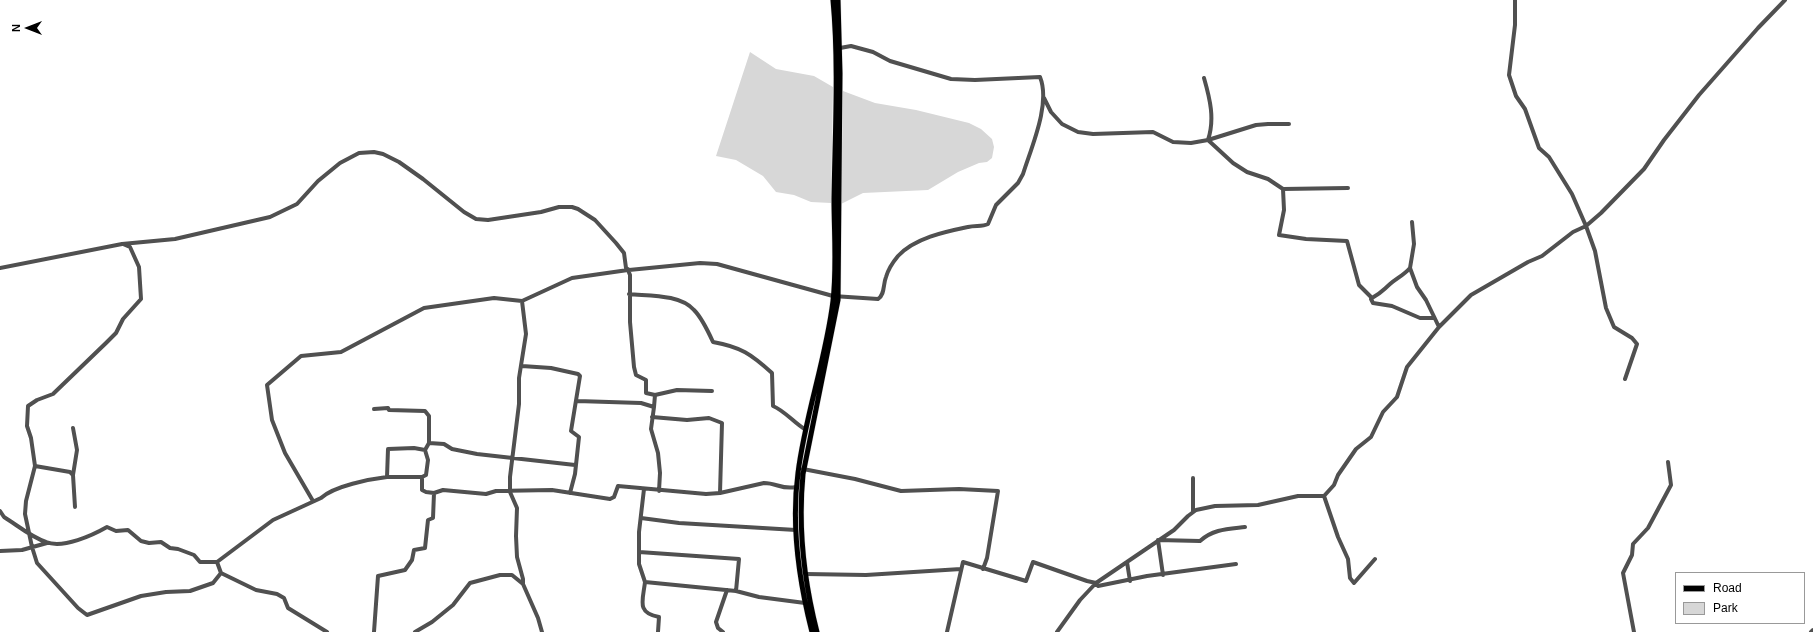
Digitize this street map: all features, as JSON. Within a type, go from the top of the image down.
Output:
[{"type":"main road","points":[[833,0],[838,83]]},
{"type":"main road","points":[[812,632],[805,603],[796,530],[796,487],[833,332],[837,257],[838,83],[840,48],[838,0]]},
{"type":"main road","points":[[817,632],[810,602],[806,574],[802,529],[801,468],[806,430],[836,296]]},
{"type":"street","points":[[1515,0],[1515,25],[1509,75],[1516,96],[1525,109],[1539,148],[1550,158],[1572,194],[1586,226],[1595,251],[1606,308],[1614,327],[1632,338],[1637,344],[1624,379]]},
{"type":"street","points":[[1324,496],[1334,484],[1338,475],[1356,449],[1371,437],[1383,412],[1397,397],[1406,367],[1439,327],[1471,295],[1528,262],[1542,256],[1573,232],[1586,226],[1644,169],[1670,130],[1699,95],[1758,28],[1786,0]]},
{"type":"street","points":[[840,48],[851,46],[873,52],[890,61],[951,79],[975,80],[1040,77],[1044,98],[1051,112],[1062,124],[1078,132],[1093,134],[1153,132],[1173,142],[1191,143],[1208,140],[1256,126],[1268,124],[1289,124]]},
{"type":"street","points":[[1204,78],[1211,103],[1211,129],[1208,140]]},
{"type":"street","points":[[313,501],[285,452],[272,420],[267,385],[301,356],[341,352],[424,308],[494,298],[522,301],[572,278],[628,270],[700,263],[717,264],[836,296],[880,298],[883,294],[885,278],[891,266],[898,256],[910,246],[948,231],[988,224],[996,205],[1018,183],[1023,174],[1042,112],[1044,98]]},
{"type":"street","points":[[1208,140],[1233,163],[1247,172],[1268,179],[1283,189],[1348,188]]},
{"type":"street","points":[[0,268],[122,244],[175,239],[270,218],[297,204],[318,181],[340,163],[359,153],[374,152],[399,162],[464,212],[476,219],[488,220],[541,212],[559,207],[572,207],[578,209],[595,220],[621,248],[630,275],[630,341],[634,372],[639,378],[646,380],[646,393],[655,395],[677,390],[712,391]]},
{"type":"street","points":[[1283,189],[1284,210],[1279,235],[1306,239],[1347,240],[1359,285],[1372,298],[1373,303],[1392,306],[1420,318],[1434,318]]},
{"type":"street","points":[[1372,298],[1383,292],[1389,285],[1405,274],[1410,268],[1414,249],[1412,222]]},
{"type":"street","points":[[122,244],[130,247],[139,267],[141,299],[123,319],[116,333],[53,394],[37,400],[28,406],[27,426],[31,438],[35,466],[26,501],[25,514],[37,564],[78,608],[88,614],[142,596],[190,590],[213,583],[222,572]]},
{"type":"street","points":[[1410,268],[1417,287],[1426,300],[1439,327]]},
{"type":"street","points":[[629,294],[658,296],[685,302],[694,309],[713,342],[733,345],[743,350],[756,358],[772,373],[773,406],[780,409],[796,424],[806,430]]},
{"type":"street","points":[[522,301],[526,334],[519,378],[519,404],[510,478],[510,492],[517,508],[517,556],[523,584],[538,618],[542,632]]},
{"type":"street","points":[[522,366],[551,368],[580,375],[581,381],[570,431],[579,437],[575,474],[570,493]]},
{"type":"street","points":[[655,395],[651,429],[660,466],[659,491]]},
{"type":"street","points":[[577,401],[642,403],[654,407]]},
{"type":"street","points":[[0,551],[22,550],[47,543],[57,544],[83,540],[107,527],[116,530],[128,530],[141,541],[149,543],[161,542],[170,548],[178,549],[194,555],[200,562],[216,562],[273,520],[313,501],[326,493],[387,477],[422,477],[426,475],[428,460],[425,450],[429,443],[429,416],[425,410],[403,411],[389,410],[388,408],[374,410]]},
{"type":"street","points":[[652,417],[687,420],[709,418],[722,423],[720,493]]},
{"type":"street","points":[[73,428],[77,450],[73,475],[75,507]]},
{"type":"street","points":[[429,443],[444,444],[452,449],[477,454],[575,465]]},
{"type":"street","points":[[387,477],[388,449],[414,448],[425,450]]},
{"type":"street","points":[[1634,632],[1623,573],[1632,555],[1633,544],[1648,528],[1671,485],[1668,462]]},
{"type":"street","points":[[35,466],[70,472],[73,475]]},
{"type":"street","points":[[801,468],[855,479],[901,491],[959,489],[998,491],[987,558],[983,568]]},
{"type":"street","points":[[422,477],[422,490],[434,493],[443,490],[486,494],[496,491],[510,492],[552,490],[610,500],[614,497],[618,486],[659,491],[706,494],[720,493],[764,483],[772,483],[778,487],[787,489],[796,487]]},
{"type":"street","points":[[1193,478],[1193,512]]},
{"type":"street","points":[[644,489],[638,552],[639,564],[645,582],[644,610],[650,616],[659,618],[658,632]]},
{"type":"street","points":[[374,632],[378,576],[405,570],[412,560],[414,550],[426,548],[428,520],[433,518],[434,493]]},
{"type":"street","points":[[1057,632],[1080,600],[1096,583],[1174,530],[1193,512],[1214,506],[1258,505],[1298,496],[1324,496]]},
{"type":"street","points":[[1324,496],[1338,537],[1348,559],[1350,578],[1354,583],[1375,559]]},
{"type":"street","points":[[0,512],[4,517],[47,543]]},
{"type":"street","points":[[641,518],[678,523],[796,530]]},
{"type":"street","points":[[1158,540],[1200,541],[1207,535],[1222,530],[1245,527]]},
{"type":"street","points":[[1158,540],[1164,575]]},
{"type":"street","points":[[638,552],[739,558],[736,591]]},
{"type":"street","points":[[216,562],[222,572],[256,590],[277,594],[284,598],[288,608],[328,632]]},
{"type":"street","points":[[947,632],[963,562],[1026,581],[1033,562],[1096,583],[1098,586],[1130,581],[1146,576],[1164,575],[1236,564]]},
{"type":"street","points":[[1127,562],[1130,581]]},
{"type":"street","points":[[806,574],[866,575],[961,569]]},
{"type":"street","points":[[415,632],[432,622],[453,605],[470,583],[500,575],[512,575],[523,584]]},
{"type":"street","points":[[645,582],[736,591],[759,597],[805,603]]},
{"type":"street","points":[[723,632],[718,628],[716,622],[727,590]]},
{"type":"green space","points":[[750,52],[776,69],[814,76],[833,87],[831,203],[811,202],[794,195],[776,192],[763,176],[736,160],[716,156]]},
{"type":"green space","points":[[843,91],[875,103],[916,110],[969,123],[981,129],[992,139],[994,147],[992,158],[987,162],[979,163],[958,172],[928,190],[863,193],[841,204]]}]
